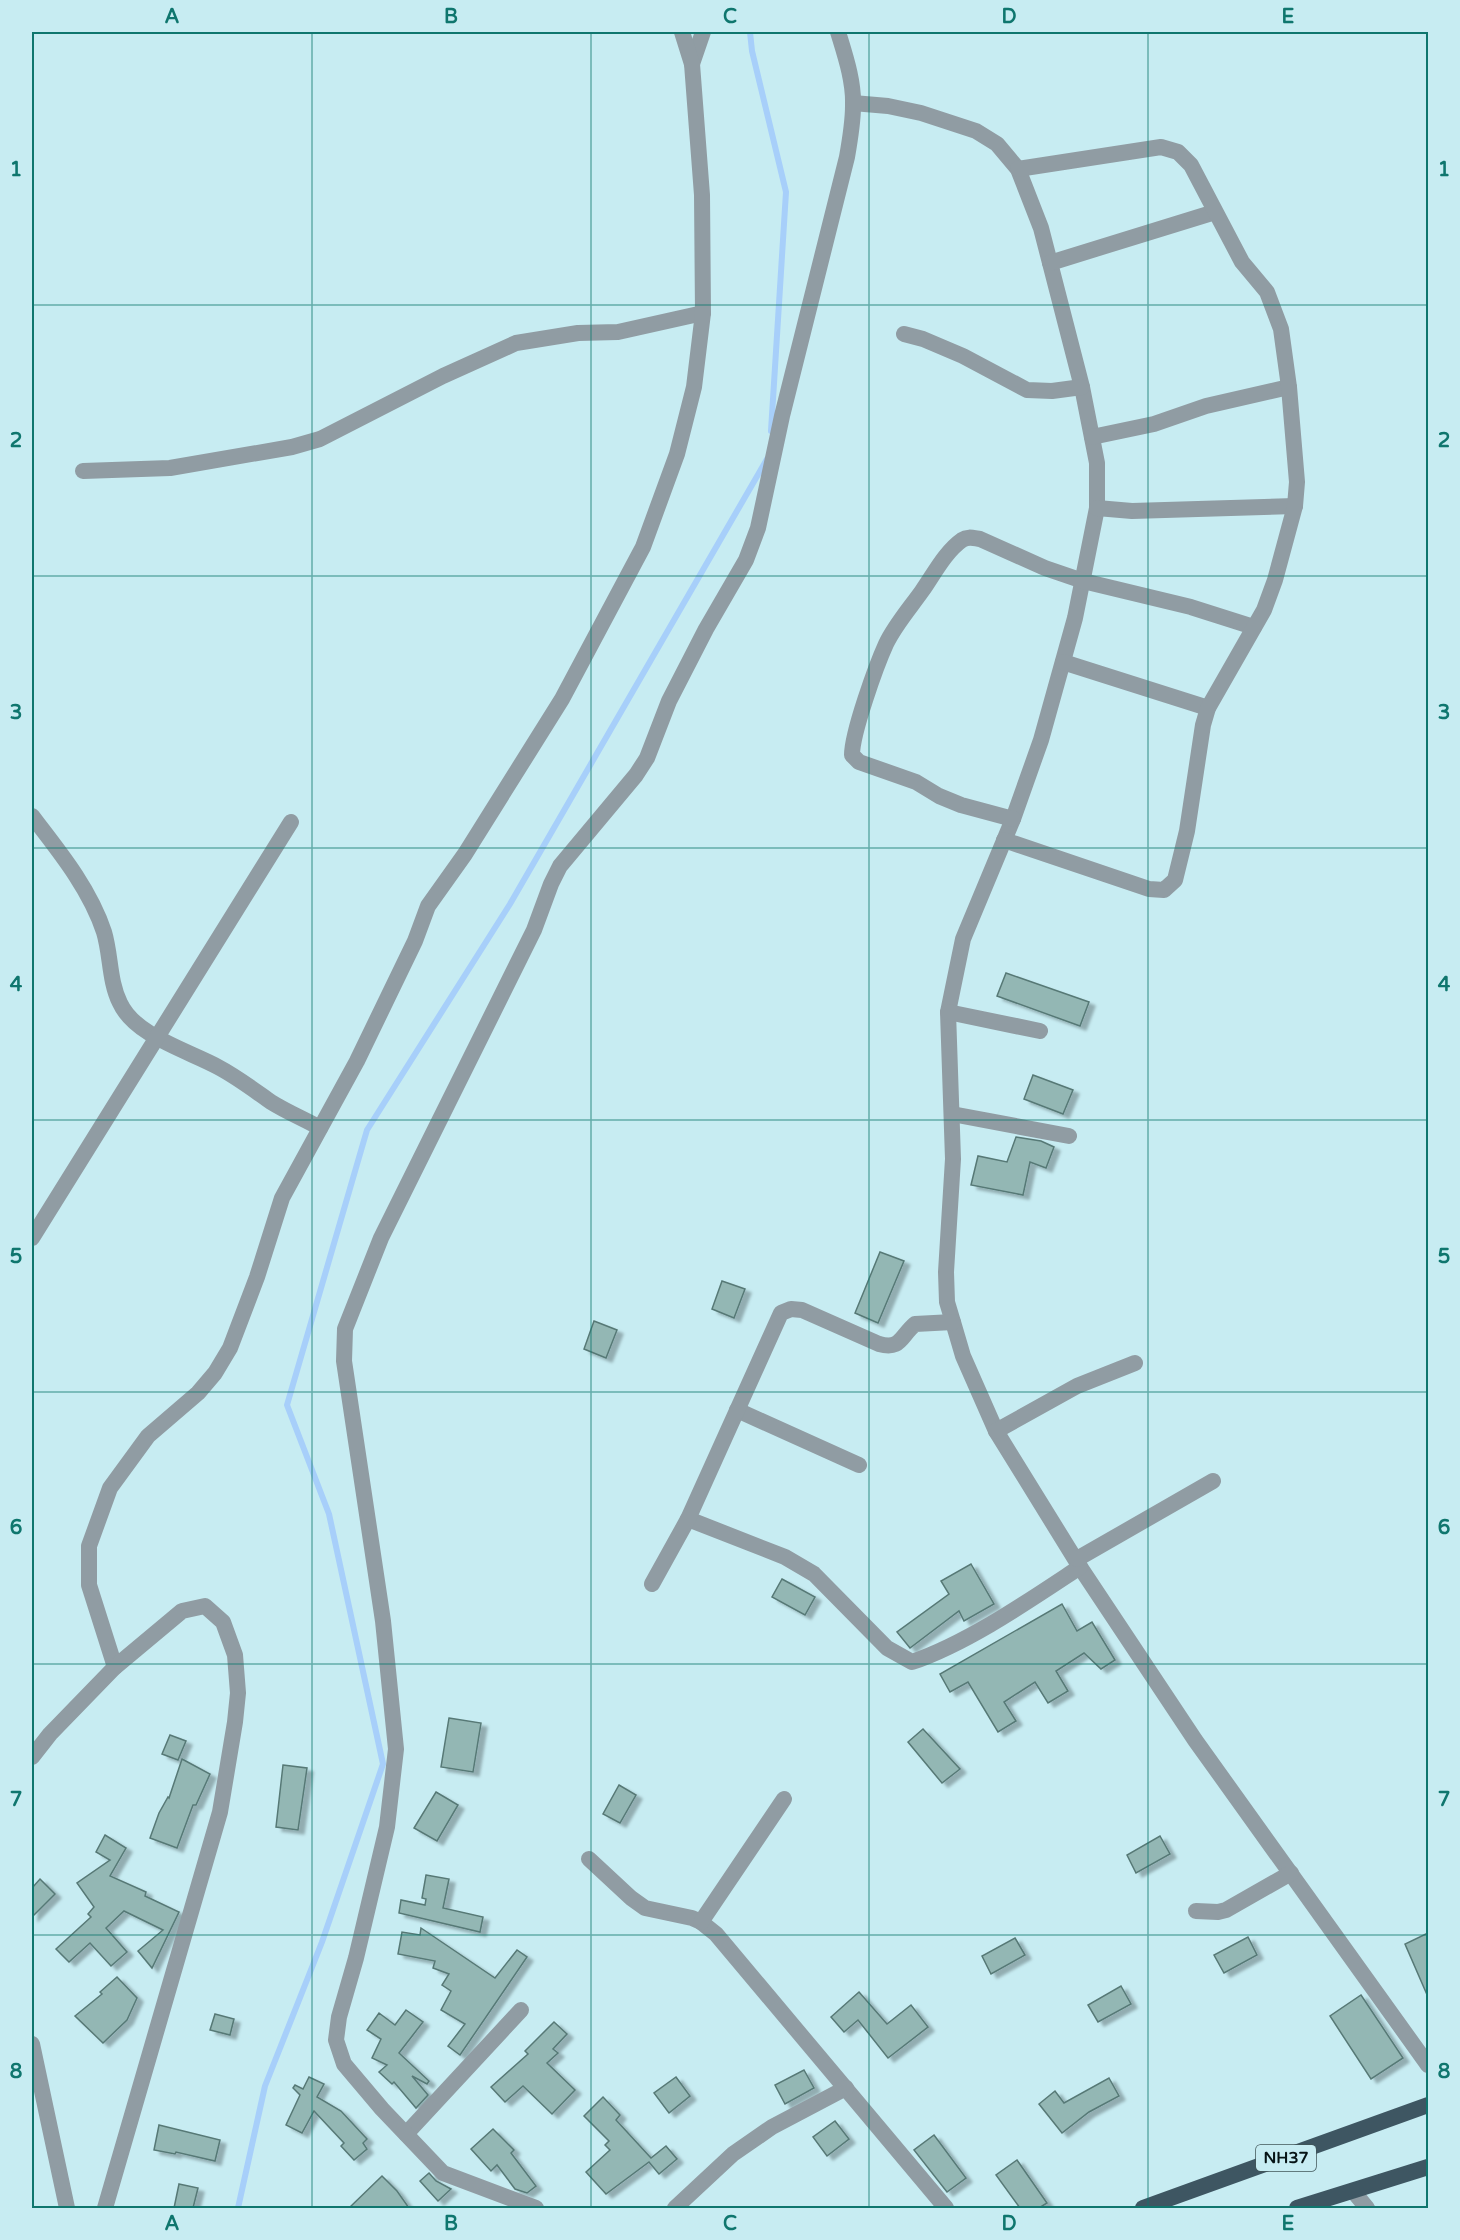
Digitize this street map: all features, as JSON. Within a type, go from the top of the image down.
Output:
[{"type":"highway","name":"NH37","points":[[1143,2208],[1428,2105]]},
{"type":"highway","points":[[1297,2208],[1428,2167]]},
{"type":"street","points":[[115,1667],[89,1585],[89,1546],[110,1488],[148,1436],[198,1393],[230,1348],[257,1277],[282,1198],[357,1061],[415,941],[428,906],[465,854],[562,699],[643,547],[677,454],[694,387],[703,313],[702,195],[693,64],[682,32]]},
{"type":"street","points":[[693,64],[703,32]]},
{"type":"street","points":[[536,2208],[443,2173],[344,2064],[336,2040],[339,2016],[356,1958],[387,1827],[396,1749],[382,1621],[344,1360],[345,1329],[381,1238],[534,930],[560,866],[636,775],[647,758],[669,701],[706,629],[747,560],[759,528],[782,416],[847,157],[853,103],[846,58],[838,32]]},
{"type":"street","points":[[853,103],[888,106],[921,113],[976,132],[998,144],[1018,169],[1041,228],[1082,387],[1097,463],[1097,508],[1083,580],[1063,662],[1041,740],[1004,840],[963,939],[948,1012],[953,1159],[946,1272],[947,1302],[963,1356],[996,1431],[1078,1563],[1195,1740],[1428,2065]]},
{"type":"street","points":[[1004,840],[1149,889],[1164,890],[1175,880],[1187,831],[1201,734],[1208,708],[1264,610],[1275,580],[1295,506],[1297,482],[1289,387],[1281,329],[1267,292],[1242,262],[1191,165],[1178,152],[1161,147],[1018,169]]},
{"type":"street","points":[[1050,263],[1215,212]]},
{"type":"street","points":[[83,471],[170,468],[292,447],[320,439],[443,376],[516,343],[578,333],[618,332],[703,313]]},
{"type":"street","points":[[904,334],[923,339],[963,356],[1027,390],[1052,391],[1082,387]]},
{"type":"street","points":[[1092,437],[1154,424],[1206,406],[1289,387]]},
{"type":"street","points":[[1097,508],[1132,511],[1295,506]]},
{"type":"street","points":[[1012,819],[961,805],[939,796],[916,782],[859,762],[852,755],[852,745],[886,645],[899,622],[950,551],[964,538],[980,539],[1045,568],[1083,580],[1179,604],[1254,627]]},
{"type":"street","points":[[1063,662],[1208,708]]},
{"type":"street","points":[[32,816],[63,856],[97,911],[105,935],[112,979],[120,1005],[157,1039],[218,1067],[273,1103],[320,1128]]},
{"type":"street","points":[[32,1238],[291,822]]},
{"type":"street","points":[[948,1012],[1040,1031]]},
{"type":"street","points":[[952,1114],[1069,1136]]},
{"type":"street","points":[[652,1584],[688,1519],[782,1313],[790,1309],[801,1310],[879,1344],[892,1347],[897,1345],[915,1323],[953,1322]]},
{"type":"street","points":[[996,1431],[1077,1386],[1135,1363]]},
{"type":"street","points":[[737,1410],[859,1465]]},
{"type":"street","points":[[688,1519],[785,1557],[814,1574],[887,1648],[912,1662],[934,1655],[1016,1609],[1078,1563],[1213,1481]]},
{"type":"street","points":[[32,1757],[50,1734],[115,1667],[182,1611],[205,1606],[223,1622],[235,1655],[238,1693],[220,1812],[105,2208]]},
{"type":"street","points":[[701,1922],[784,1799]]},
{"type":"street","points":[[589,1859],[630,1898],[645,1908],[701,1922],[716,1934],[946,2208]]},
{"type":"street","points":[[1196,1911],[1226,1910],[1291,1873]]},
{"type":"street","points":[[406,2134],[521,2010]]},
{"type":"street","points":[[32,2044],[67,2208]]},
{"type":"street","points":[[675,2208],[734,2154],[772,2127],[846,2088]]},
{"type":"street","points":[[1353,2191],[1367,2208]]},
{"type":"building","points":[[1006,973],[1089,1002],[1080,1026],[997,996]]},
{"type":"building","points":[[1033,1075],[1073,1090],[1063,1114],[1024,1099]]},
{"type":"building","points":[[1016,1137],[1041,1141],[1054,1147],[1046,1168],[1030,1162],[1023,1195],[971,1185],[978,1156],[1007,1162]]},
{"type":"building","points":[[880,1252],[904,1261],[878,1323],[855,1313]]},
{"type":"building","points":[[722,1281],[745,1289],[734,1318],[712,1309]]},
{"type":"building","points":[[594,1321],[617,1330],[606,1358],[584,1349]]},
{"type":"building","points":[[971,1564],[994,1604],[964,1621],[959,1611],[910,1648],[897,1632],[949,1594],[941,1581]]},
{"type":"building","points":[[782,1579],[815,1597],[805,1615],[772,1597]]},
{"type":"building","points":[[1062,1604],[1077,1631],[1092,1622],[1115,1660],[1101,1669],[1084,1653],[1056,1671],[1068,1691],[1048,1703],[1035,1682],[1004,1702],[1016,1721],[998,1732],[968,1682],[950,1692],[940,1674]]},
{"type":"building","points":[[449,1718],[481,1723],[473,1772],[441,1767]]},
{"type":"building","points":[[923,1729],[960,1769],[942,1783],[908,1742]]},
{"type":"building","points":[[170,1735],[186,1741],[178,1760],[162,1754]]},
{"type":"building","points":[[182,1759],[210,1774],[196,1805],[193,1805],[177,1848],[150,1838],[159,1813],[169,1798]]},
{"type":"building","points":[[283,1765],[307,1768],[298,1830],[276,1827]]},
{"type":"building","points":[[619,1785],[636,1795],[620,1823],[603,1814]]},
{"type":"building","points":[[436,1792],[458,1805],[437,1841],[414,1828]]},
{"type":"building","points":[[105,1835],[126,1848],[110,1876],[146,1892],[145,1896],[179,1912],[152,1968],[138,1951],[163,1930],[124,1911],[106,1928],[127,1952],[111,1966],[90,1943],[69,1962],[56,1949],[91,1917],[88,1914],[94,1907],[77,1883],[110,1860],[96,1852]]},
{"type":"building","points":[[1160,1836],[1170,1854],[1136,1873],[1127,1855]]},
{"type":"building","points":[[426,1875],[449,1879],[443,1908],[483,1917],[480,1932],[399,1913],[401,1900],[425,1905],[426,1899],[422,1898]]},
{"type":"building","points":[[40,1879],[55,1894],[32,1917],[32,1888]]},
{"type":"building","points":[[421,1928],[495,1978],[517,1950],[527,1957],[460,2055],[448,2046],[465,2024],[441,2010],[451,1991],[442,1985],[449,1974],[433,1968],[435,1961],[398,1954],[402,1932],[420,1935]]},
{"type":"building","points":[[1428,1933],[1428,1997],[1405,1944]]},
{"type":"building","points":[[1248,1937],[1257,1955],[1224,1973],[1214,1955]]},
{"type":"building","points":[[1015,1938],[1025,1955],[991,1974],[982,1956]]},
{"type":"building","points":[[117,1977],[137,1998],[127,2020],[103,2043],[75,2016],[102,1994],[100,1992]]},
{"type":"building","points":[[1121,1986],[1131,2004],[1098,2022],[1088,2005]]},
{"type":"building","points":[[859,1992],[887,2024],[911,2005],[928,2027],[888,2058],[858,2020],[844,2032],[831,2017]]},
{"type":"building","points":[[1361,1995],[1403,2058],[1371,2079],[1330,2016]]},
{"type":"building","points":[[406,2010],[423,2022],[399,2053],[429,2081],[427,2084],[412,2076],[428,2095],[416,2108],[394,2082],[392,2084],[379,2072],[387,2065],[372,2058],[381,2039],[367,2030],[379,2013],[395,2025]]},
{"type":"building","points":[[215,2014],[234,2019],[230,2035],[210,2030]]},
{"type":"building","points":[[554,2022],[567,2034],[553,2049],[558,2053],[547,2063],[575,2090],[552,2114],[523,2086],[505,2102],[491,2087],[528,2054],[525,2051]]},
{"type":"building","points":[[804,2070],[814,2088],[785,2104],[775,2085]]},
{"type":"building","points":[[309,2077],[324,2084],[317,2097],[341,2111],[367,2139],[363,2143],[367,2149],[354,2160],[341,2146],[344,2143],[314,2111],[302,2133],[286,2125],[300,2095],[293,2088],[295,2085],[303,2089]]},
{"type":"building","points":[[676,2077],[690,2096],[669,2113],[654,2093]]},
{"type":"building","points":[[1109,2078],[1119,2096],[1089,2112],[1062,2133],[1039,2104],[1055,2091],[1064,2103]]},
{"type":"building","points":[[603,2097],[620,2115],[616,2120],[651,2158],[666,2146],[677,2159],[659,2174],[649,2162],[606,2194],[586,2172],[610,2150],[605,2145],[609,2141],[584,2116]]},
{"type":"building","points":[[835,2121],[849,2139],[827,2156],[813,2137]]},
{"type":"building","points":[[159,2125],[220,2140],[215,2161],[176,2152],[175,2154],[154,2150]]},
{"type":"building","points":[[493,2129],[514,2150],[511,2153],[536,2186],[527,2193],[515,2189],[497,2165],[491,2171],[471,2149]]},
{"type":"building","points":[[934,2135],[966,2178],[947,2192],[914,2150]]},
{"type":"building","points":[[1017,2160],[1047,2203],[1039,2208],[1020,2208],[996,2175]]},
{"type":"building","points":[[429,2173],[436,2181],[451,2189],[438,2201],[420,2181]]},
{"type":"building","points":[[382,2176],[409,2208],[349,2208]]},
{"type":"building","points":[[179,2184],[198,2188],[193,2208],[174,2208]]},
{"type":"waterway","points":[[750,32],[752,51],[786,192],[771,431]]},
{"type":"waterway","points":[[238,2208],[265,2086],[322,1942],[383,1764],[329,1514],[287,1405],[367,1130],[510,904],[767,459]]}]
